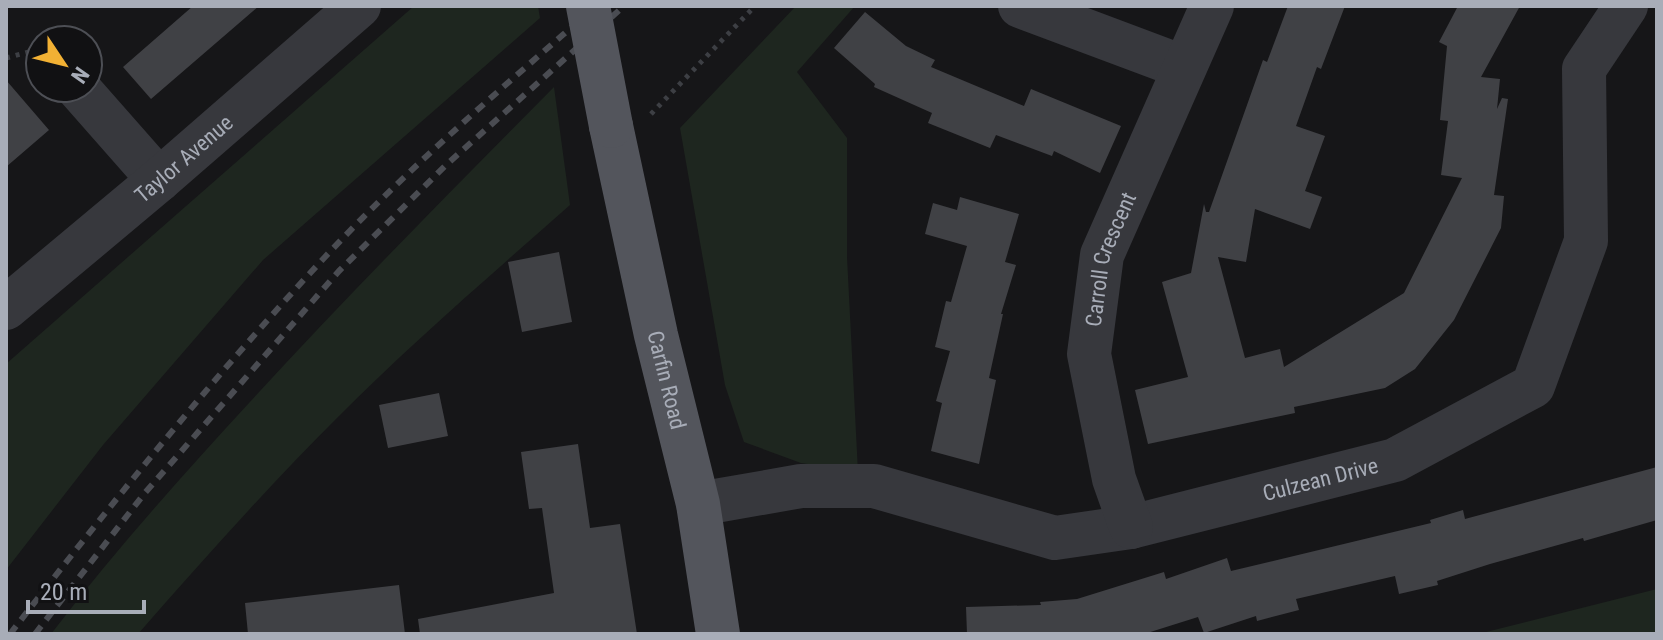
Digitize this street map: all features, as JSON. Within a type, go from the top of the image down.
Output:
[{"type":"main road","name":"Carfin Road","points":[[588,6],[656,335],[698,504],[718,634]]},
{"type":"street","name":"Taylor Avenue","points":[[6,308],[359,6]]},
{"type":"street","points":[[1020,6],[1183,67]]},
{"type":"street","name":"Carroll Crescent","points":[[1131,527],[1114,479],[1089,354],[1102,255],[1212,6]]},
{"type":"street","name":"Culzean Drive","points":[[698,504],[801,486],[874,486],[1055,538],[1131,527],[1395,460],[1533,386],[1586,241],[1584,69],[1626,6]]},
{"type":"street","points":[[92,104],[159,180]]},
{"type":"path","points":[[611,126],[654,113],[755,6]]},
{"type":"shaded area","points":[[414,6],[538,6],[540,18],[263,260],[103,445],[6,570],[6,364]]},
{"type":"shaded area","points":[[796,6],[855,6],[797,72],[847,138],[847,257],[858,472],[801,463],[744,442],[725,385],[680,128]]},
{"type":"shaded area","points":[[554,87],[570,205],[364,391],[285,471],[138,634],[51,634],[147,516],[249,403]]},
{"type":"shaded area","points":[[1657,589],[1657,634],[1478,634]]},
{"type":"building","points":[[193,6],[259,6],[151,99],[123,67]]},
{"type":"building","points":[[1288,6],[1345,6],[1321,69],[1317,67],[1296,126],[1325,136],[1305,191],[1322,197],[1310,229],[1255,209],[1246,262],[1218,257],[1245,358],[1280,349],[1284,367],[1404,293],[1462,178],[1441,175],[1448,121],[1440,120],[1447,46],[1439,42],[1458,6],[1520,6],[1481,77],[1500,79],[1497,109],[1502,98],[1508,99],[1494,195],[1504,196],[1501,228],[1454,320],[1415,369],[1385,388],[1294,407],[1295,413],[1148,444],[1135,390],[1188,377],[1162,282],[1191,273],[1204,204],[1206,212],[1209,212],[1263,60],[1267,62]]},
{"type":"building","points":[[865,12],[906,46],[935,60],[931,67],[1024,106],[1031,89],[1121,126],[1100,173],[1054,151],[1052,156],[996,135],[990,148],[928,123],[932,113],[874,87],[875,84],[834,48]]},
{"type":"building","points":[[6,80],[49,130],[6,167]]},
{"type":"building","points":[[960,197],[1019,214],[1005,262],[1016,265],[1001,314],[989,378],[996,380],[979,464],[931,451],[942,403],[936,401],[950,351],[935,347],[946,301],[951,302],[967,246],[925,234],[933,203],[957,210]]},
{"type":"building","points":[[559,252],[572,322],[522,332],[508,262]]},
{"type":"building","points":[[439,393],[448,436],[388,448],[379,405]]},
{"type":"building","points":[[578,444],[590,528],[620,524],[637,634],[420,634],[418,619],[554,593],[542,508],[529,509],[521,452]]},
{"type":"building","points":[[1657,467],[1657,520],[1490,564],[1437,581],[1438,585],[1399,594],[1395,576],[1296,599],[1299,610],[1257,621],[1256,616],[1204,633],[1198,617],[1144,634],[967,634],[966,607],[1041,605],[1040,602],[1077,599],[1164,572],[1166,579],[1227,558],[1231,571],[1431,523],[1430,520],[1463,510],[1465,519]]},
{"type":"building","points":[[399,585],[405,634],[248,634],[245,603]]},
{"type":"railway","points":[[10,634],[163,442],[325,257],[423,159],[596,6]]},
{"type":"railway","points":[[35,634],[144,494],[339,271],[446,165],[624,6]]}]
